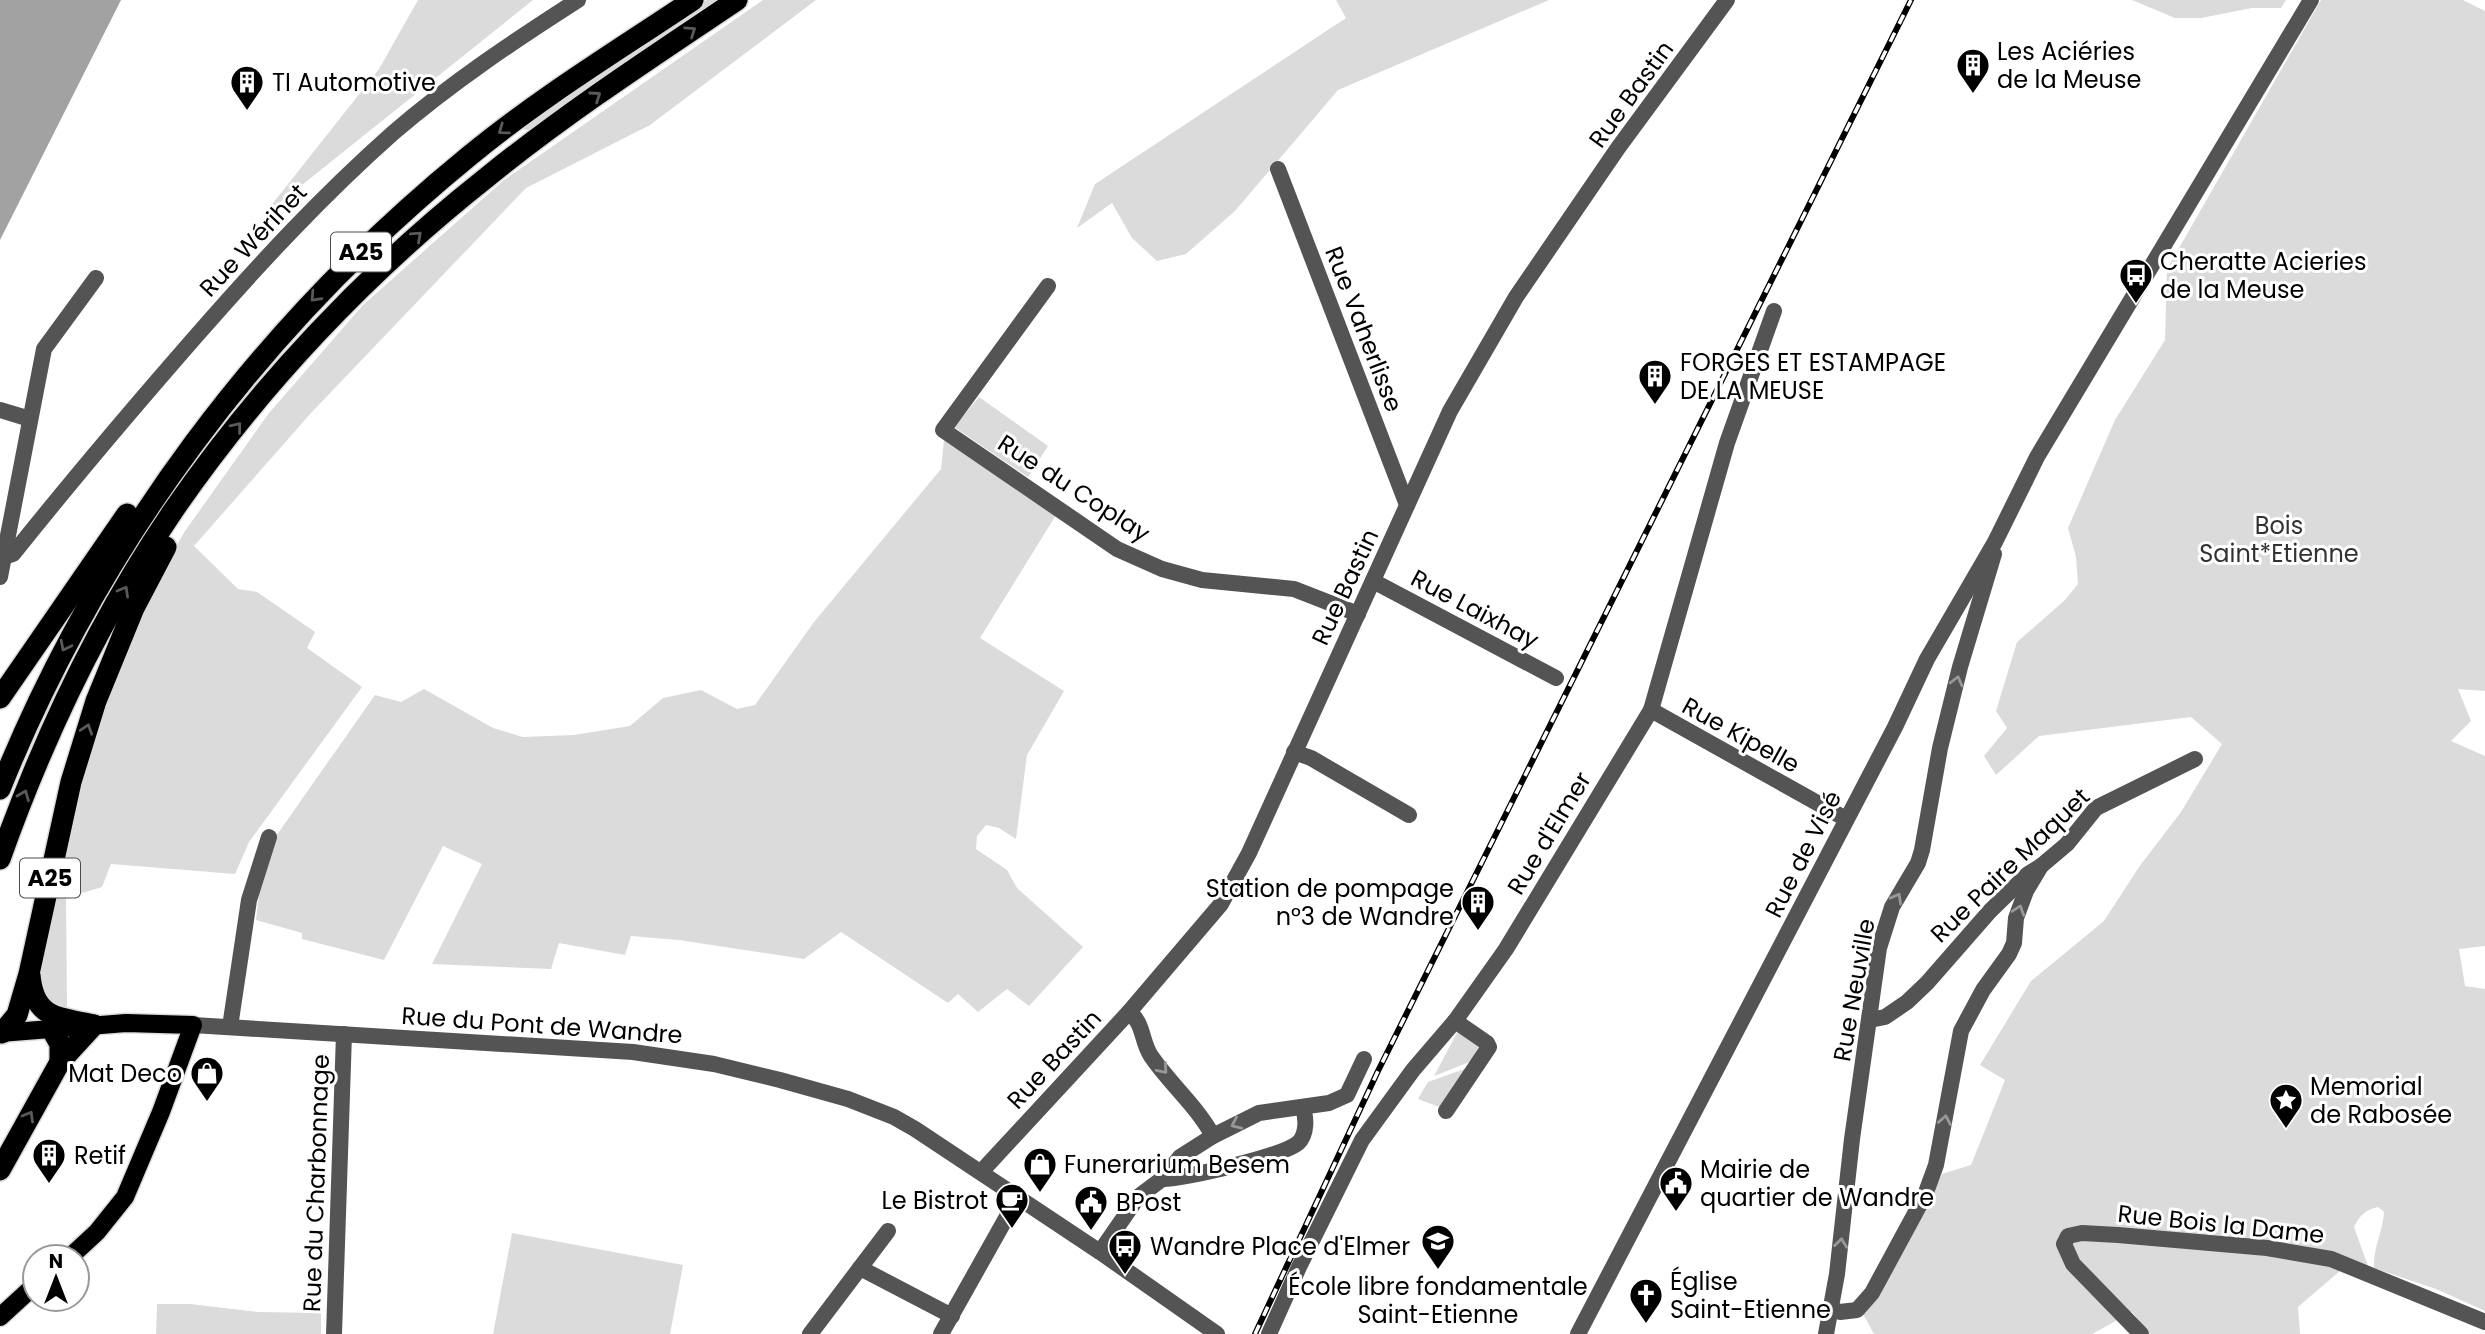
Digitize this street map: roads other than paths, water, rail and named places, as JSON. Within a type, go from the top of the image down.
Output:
[{"type":"highway","name":"A25","points":[[0,789],[30,718],[77,623],[128,536],[192,443],[294,319],[423,195],[500,132],[693,0]]},
{"type":"highway","name":"A25","points":[[0,859],[30,780],[83,664],[154,540],[195,481],[251,410],[323,327],[422,231],[486,177],[568,116],[737,0]]},
{"type":"highway","name":"A25","points":[[0,698],[155,477],[192,443]]},
{"type":"highway","name":"A25","points":[[1,1033],[17,1016],[29,974],[71,782],[96,701],[134,608],[177,528],[195,481]]},
{"type":"highway","points":[[0,1170],[60,1062],[94,1025],[54,1016],[42,1009],[32,994],[29,974]]},
{"type":"highway","points":[[51,1028],[60,1044],[60,1062]]},
{"type":"main road","name":"Rue du Pont de Wandre","points":[[1,1033],[126,1023],[193,1025]]},
{"type":"main road","points":[[85,1243],[125,1198],[193,1025]]},
{"type":"main road","points":[[0,1317],[21,1298]]},
{"type":"street","name":"Rue Wérihet","points":[[4,557],[13,554],[102,443],[277,243],[328,192],[395,132],[487,59],[578,0]]},
{"type":"street","name":"Rue Bastin","points":[[981,1172],[1129,1012],[1221,904],[1249,853],[1450,411],[1516,297],[1618,148],[1727,0]]},
{"type":"street","name":"Rue de Visé","points":[[1578,1334],[1895,727],[1927,659],[1994,542],[2037,457],[2311,0]]},
{"type":"street","name":"Rue Vaherlisse","points":[[1278,169],[1408,505]]},
{"type":"street","points":[[0,577],[44,349],[96,278]]},
{"type":"street","name":"Rue du Coplay","points":[[1048,286],[943,430],[1117,549],[1161,569],[1202,580],[1294,589],[1358,614]]},
{"type":"street","name":"Rue d'Elmer","points":[[1269,1334],[1362,1140],[1413,1070],[1455,1021],[1506,949],[1651,710],[1727,443],[1774,311]]},
{"type":"street","points":[[0,410],[30,419]]},
{"type":"street","name":"Rue Neuville","points":[[1826,1334],[1880,948],[1892,907],[1922,850],[1940,748],[1960,667],[1994,556],[1994,542]]},
{"type":"street","name":"Rue Laixhay","points":[[1373,581],[1556,678]]},
{"type":"street","name":"Rue Kipelle","points":[[1651,710],[1846,819]]},
{"type":"street","points":[[1294,752],[1311,758],[1409,815]]},
{"type":"street","name":"Rue Paire Maquet","points":[[1870,1020],[1885,1017],[1907,1002],[1990,911],[2028,874],[2067,844],[2096,808],[2195,760]]},
{"type":"street","points":[[230,1027],[249,900],[269,837]]},
{"type":"street","points":[[1830,1309],[1840,1312],[1857,1310],[1872,1293],[1925,1195],[1936,1165],[1961,1031],[1983,990],[2009,954],[2014,943],[2016,918],[2026,891],[2041,866]]},
{"type":"street","points":[[1129,1012],[1135,1016],[1142,1028],[1151,1056],[1202,1116],[1213,1136]]},
{"type":"street","points":[[1446,1111],[1489,1047],[1487,1042],[1455,1021]]},
{"type":"street","name":"Rue du Pont de Wandre","points":[[193,1025],[634,1052],[715,1064],[849,1099],[894,1116],[1100,1252],[1217,1334]]},
{"type":"street","name":"Rue du Charbonnage","points":[[334,1334],[344,1034]]},
{"type":"street","points":[[1100,1252],[1138,1196],[1162,1179],[1180,1157],[1213,1136],[1259,1113],[1329,1103],[1347,1095],[1364,1059]]},
{"type":"street","points":[[1162,1179],[1179,1178],[1273,1155],[1297,1144],[1302,1138],[1305,1125],[1306,1115],[1302,1107]]},
{"type":"street","points":[[941,1334],[1018,1197]]},
{"type":"street","points":[[810,1334],[888,1231]]},
{"type":"street","name":"Rue Bois la Dame","points":[[2141,1334],[2073,1264],[2064,1244],[2068,1236],[2082,1233],[2267,1248],[2331,1259],[2485,1322]]},
{"type":"street","points":[[859,1268],[952,1316]]},
{"type":"railway","points":[[1255,1334],[1378,1071],[1911,0]]},
{"type":"place","name":"Les Aciéries de la Meuse","points":[[1973,95]]},
{"type":"place","name":"TI Automotive","points":[[247,112]]},
{"type":"place","name":"Cheratte Acieries de la Meuse","points":[[2136,305]]},
{"type":"place","name":"FORGES ET ESTAMPAGE DE LA MEUSE","points":[[1655,406]]},
{"type":"place","name":"Station de pompage n°3 de Wandre","points":[[1478,932]]},
{"type":"place","name":"Mat Deco","points":[[207,1103]]},
{"type":"place","name":"Memorial de Rabosée","points":[[2286,1130]]},
{"type":"place","name":"Retif","points":[[49,1185]]},
{"type":"place","name":"Funerarium Besem","points":[[1040,1194]]},
{"type":"place","name":"Mairie de quartier de Wandre","points":[[1676,1213]]},
{"type":"place","name":"Le Bistrot","points":[[1012,1230]]},
{"type":"place","name":"BPost","points":[[1091,1232]]},
{"type":"place","name":"École libre fondamentale Saint-Etienne","points":[[1438,1271]]},
{"type":"place","name":"Wandre Place d'Elmer","points":[[1125,1276]]},
{"type":"place","name":"Église Saint-Etienne","points":[[1646,1325]]},
{"type":"park label","name":"Bois Saint*Etienne","points":[[2279,539]]}]
